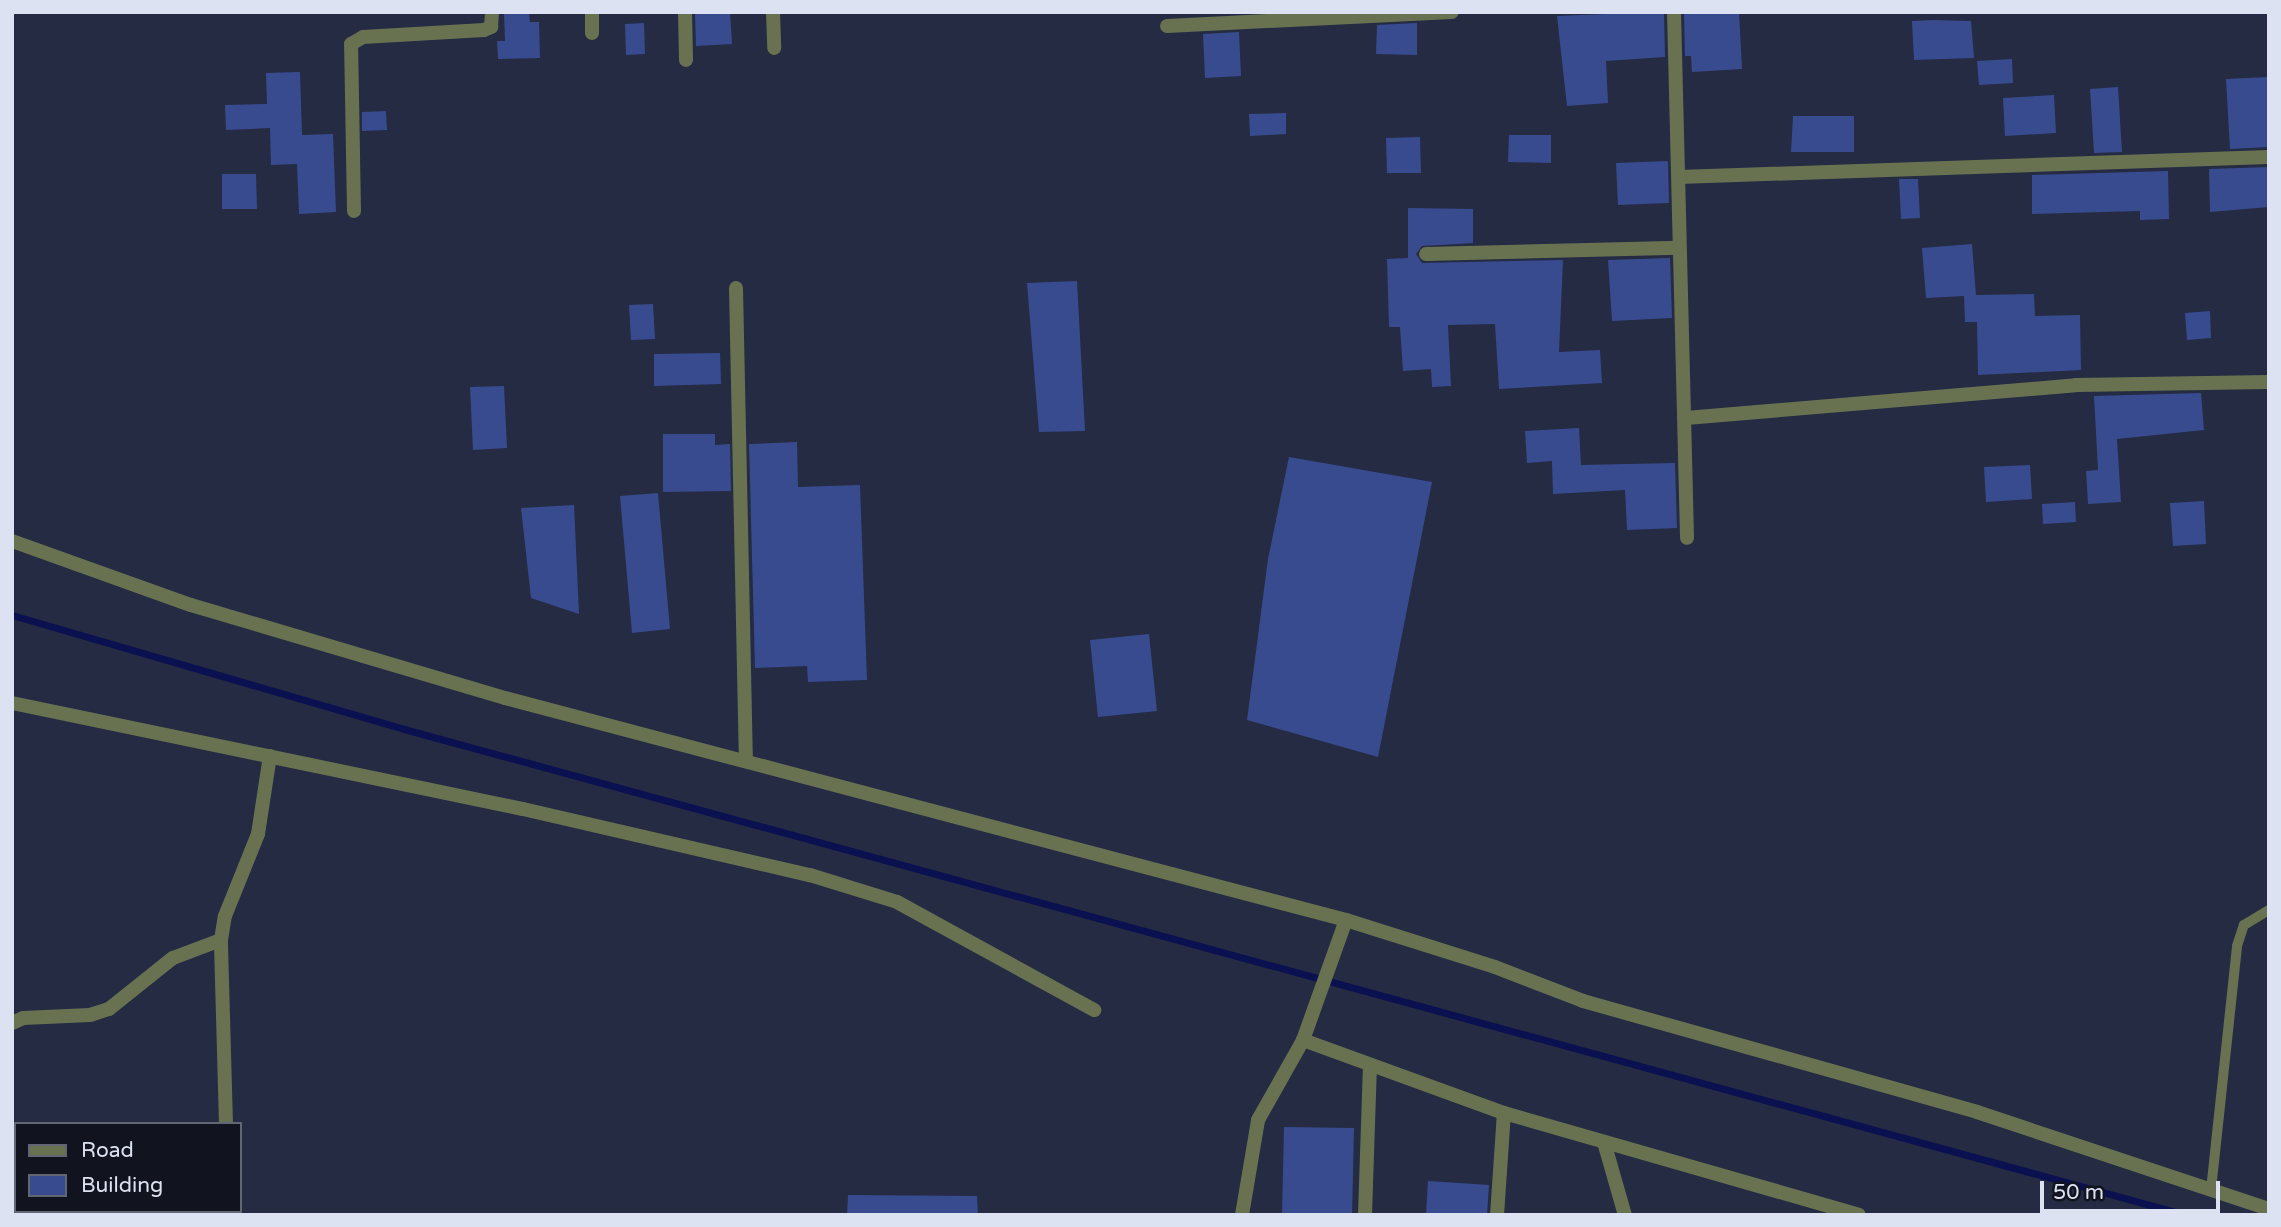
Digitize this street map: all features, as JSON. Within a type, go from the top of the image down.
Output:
[{"type":"street","points":[[354,211],[351,44],[363,37],[484,30],[491,27],[492,12]]},
{"type":"street","points":[[592,12],[592,33]]},
{"type":"street","points":[[685,12],[686,60]]},
{"type":"street","points":[[773,12],[774,48]]},
{"type":"street","points":[[1167,26],[1452,12]]},
{"type":"street","points":[[1674,12],[1687,538]]},
{"type":"street","points":[[1679,177],[2269,157]]},
{"type":"street","points":[[1426,254],[1679,248]]},
{"type":"street","points":[[736,288],[746,759]]},
{"type":"street","points":[[1686,418],[2076,385],[2269,382]]},
{"type":"street","points":[[12,541],[191,605],[505,698],[746,759],[1190,882],[1346,920],[1495,967],[1583,1001],[1977,1112],[2269,1209]]},
{"type":"street","points":[[12,703],[270,756],[810,875],[897,902],[1094,1010]]},
{"type":"street","points":[[226,1122],[221,940],[225,916],[258,834],[270,756]]},
{"type":"street","points":[[1242,1215],[1258,1120],[1303,1040],[1330,972],[1346,920]]},
{"type":"street","points":[[12,1023],[23,1018],[90,1015],[109,1009],[173,958],[221,940]]},
{"type":"street","points":[[1303,1040],[1504,1113],[1812,1208],[1859,1215]]},
{"type":"street","points":[[1365,1215],[1370,1066]]},
{"type":"street","points":[[1497,1215],[1504,1113]]},
{"type":"street","points":[[1604,1142],[1625,1215]]},
{"type":"lane","points":[[2211,1190],[2237,946],[2244,925],[2269,910]]},
{"type":"building","points":[[504,12],[529,12],[530,22],[539,22],[540,58],[498,59],[497,41],[505,41]]},
{"type":"building","points":[[730,12],[732,44],[696,46],[695,13]]},
{"type":"building","points":[[1664,12],[1665,57],[1606,61],[1608,103],[1567,106],[1557,16]]},
{"type":"building","points":[[1684,12],[1739,12],[1742,69],[1692,72],[1691,56],[1685,56]]},
{"type":"building","points":[[1912,21],[1971,21],[1974,58],[1914,60]]},
{"type":"building","points":[[644,23],[645,54],[626,55],[625,24]]},
{"type":"building","points":[[1417,23],[1417,55],[1376,54],[1377,25]]},
{"type":"building","points":[[1239,32],[1241,76],[1205,78],[1203,34]]},
{"type":"building","points":[[2012,59],[2013,83],[1979,85],[1977,61]]},
{"type":"building","points":[[300,72],[302,135],[333,134],[336,212],[299,214],[297,164],[271,165],[270,128],[226,130],[225,105],[267,104],[266,73]]},
{"type":"building","points":[[2269,77],[2269,147],[2230,149],[2226,79]]},
{"type":"building","points":[[2118,87],[2122,152],[2094,153],[2090,89]]},
{"type":"building","points":[[2054,95],[2056,133],[2005,136],[2003,98]]},
{"type":"building","points":[[386,111],[387,130],[362,131],[362,112]]},
{"type":"building","points":[[1286,113],[1286,134],[1250,136],[1249,114]]},
{"type":"building","points":[[1793,116],[1854,116],[1854,152],[1791,152]]},
{"type":"building","points":[[1509,135],[1551,135],[1551,163],[1508,162]]},
{"type":"building","points":[[1420,137],[1421,173],[1387,173],[1386,138]]},
{"type":"building","points":[[1668,161],[1669,203],[1618,205],[1616,163]]},
{"type":"building","points":[[2269,167],[2269,207],[2210,212],[2209,169]]},
{"type":"building","points":[[2168,171],[2169,219],[2140,220],[2140,211],[2032,214],[2032,175]]},
{"type":"building","points":[[222,174],[256,174],[257,209],[222,209]]},
{"type":"building","points":[[1899,179],[1918,179],[1920,218],[1901,219]]},
{"type":"building","points":[[1408,208],[1473,209],[1473,243],[1422,246],[1416,254],[1422,263],[1563,260],[1559,352],[1600,350],[1602,383],[1499,389],[1495,324],[1448,325],[1451,386],[1432,387],[1431,369],[1403,371],[1400,327],[1389,327],[1387,259],[1408,258]]},
{"type":"building","points":[[1972,244],[1976,295],[2034,294],[2035,316],[2080,315],[2081,370],[1978,375],[1977,322],[1965,322],[1964,296],[1926,298],[1922,248]]},
{"type":"building","points":[[1670,258],[1672,318],[1612,321],[1608,260]]},
{"type":"building","points":[[1077,281],[1085,431],[1039,432],[1027,283]]},
{"type":"building","points":[[653,304],[655,339],[631,340],[629,305]]},
{"type":"building","points":[[2210,311],[2211,338],[2187,340],[2185,313]]},
{"type":"building","points":[[720,353],[721,384],[654,386],[654,354]]},
{"type":"building","points":[[504,386],[507,448],[473,450],[470,387]]},
{"type":"building","points":[[2201,393],[2204,430],[2117,439],[2121,502],[2088,504],[2086,471],[2098,470],[2094,396]]},
{"type":"building","points":[[1579,428],[1581,465],[1675,463],[1677,528],[1627,530],[1625,490],[1553,494],[1552,461],[1527,463],[1525,431]]},
{"type":"building","points":[[663,434],[715,434],[715,445],[730,444],[731,491],[663,492]]},
{"type":"building","points":[[797,442],[798,487],[860,485],[867,680],[808,682],[807,666],[755,668],[749,444]]},
{"type":"building","points":[[1289,457],[1432,482],[1378,757],[1247,720],[1268,559]]},
{"type":"building","points":[[2030,465],[2032,499],[1986,502],[1984,467]]},
{"type":"building","points":[[658,493],[670,629],[632,633],[620,496]]},
{"type":"building","points":[[2204,501],[2206,544],[2173,546],[2170,503]]},
{"type":"building","points":[[2075,502],[2076,522],[2043,524],[2042,504]]},
{"type":"building","points":[[574,505],[579,614],[531,598],[521,508]]},
{"type":"building","points":[[1149,634],[1157,711],[1098,717],[1090,640]]},
{"type":"building","points":[[1284,1127],[1354,1128],[1352,1215],[1282,1215]]},
{"type":"building","points":[[1428,1181],[1489,1185],[1487,1215],[1426,1215]]},
{"type":"building","points":[[848,1195],[977,1196],[978,1215],[847,1215]]},
{"type":"waterway","points":[[12,615],[404,729],[2187,1215]]}]
